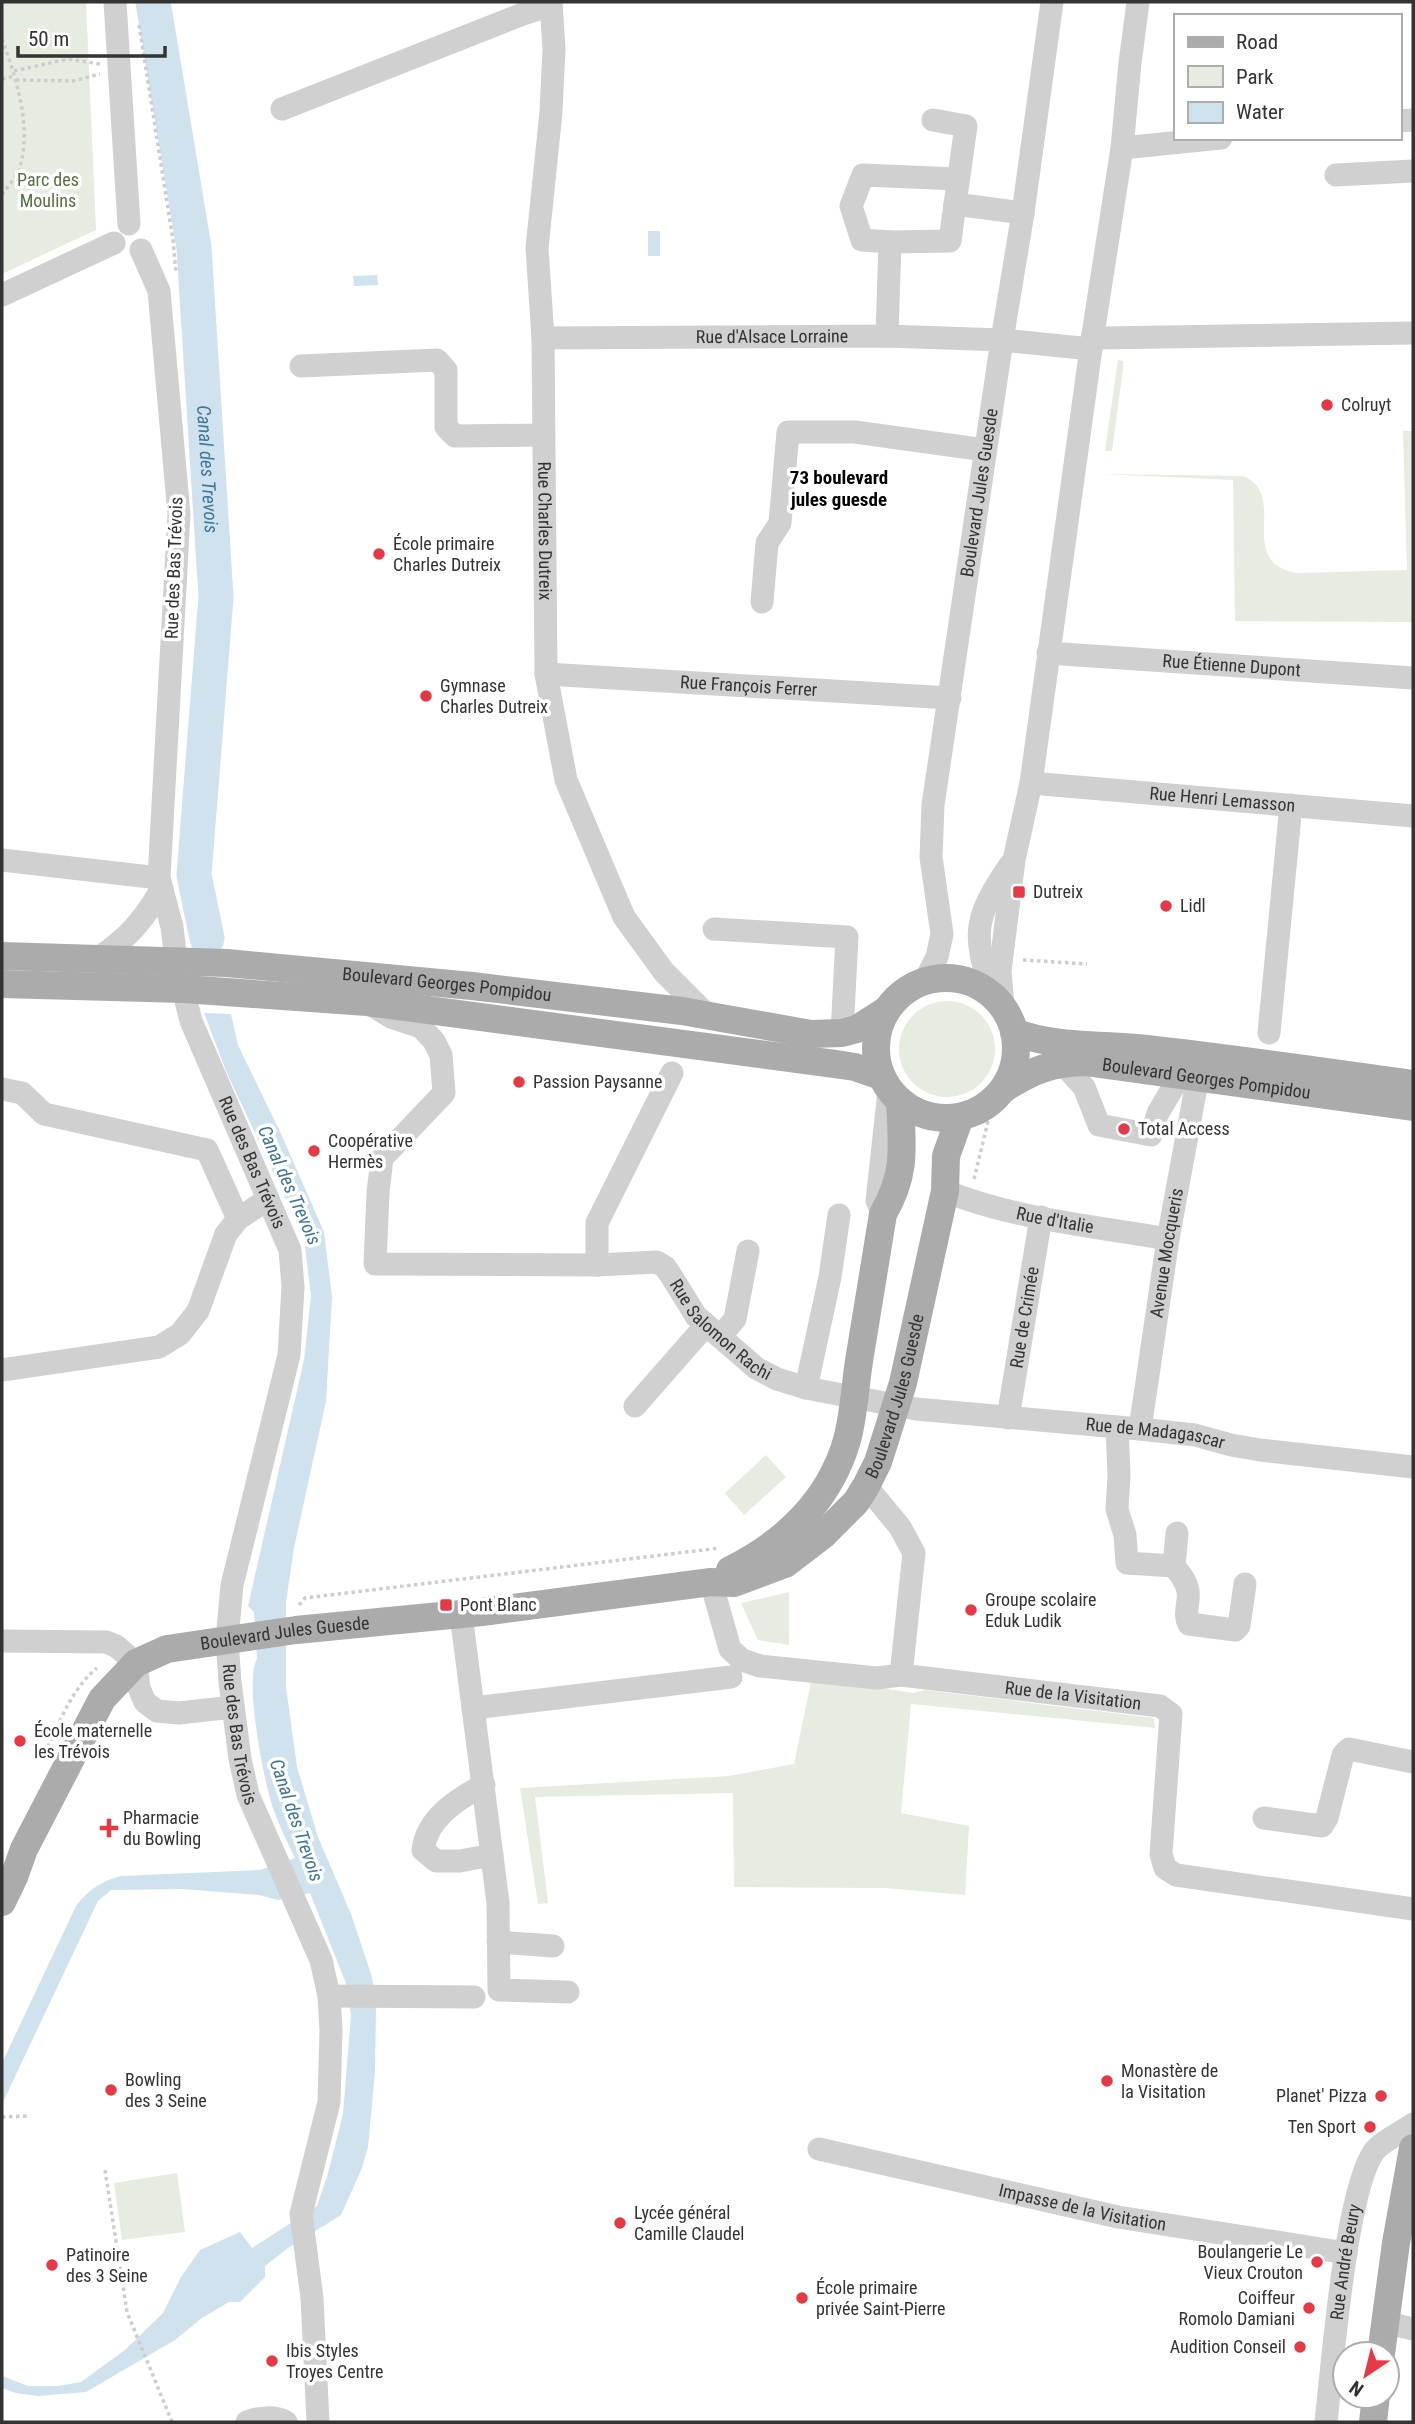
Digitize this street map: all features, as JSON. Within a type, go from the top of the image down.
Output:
[{"type":"main road","name":"Boulevard Georges Pompidou","points":[[2,956],[227,963],[472,986],[708,1016],[811,1034],[857,1029],[885,1011],[906,989],[925,980]]},
{"type":"main road","points":[[925,980],[943,977],[961,979],[978,985],[998,1001]]},
{"type":"main road","name":"Boulevard Georges Pompidou","points":[[2,984],[184,989],[367,1002],[835,1064],[855,1067],[918,1113],[939,1118],[960,1117],[978,1111],[993,1100],[1013,1070],[1016,1051],[1014,1032],[998,1001]]},
{"type":"main road","name":"Boulevard Georges Pompidou","points":[[885,1011],[878,1026],[876,1060],[890,1090]]},
{"type":"main road","name":"Boulevard Georges Pompidou","points":[[1014,1032],[1051,1042],[1123,1046],[1203,1055],[1413,1084]]},
{"type":"main road","name":"Boulevard Georges Pompidou","points":[[1004,1087],[1038,1069],[1062,1063],[1085,1062],[1413,1107]]},
{"type":"main road","name":"Boulevard Jules Guesde","points":[[711,1582],[753,1559],[782,1538],[810,1509],[837,1468],[847,1439],[855,1397],[883,1214],[891,1201],[903,1160],[890,1090]]},
{"type":"main road","name":"Boulevard Jules Guesde","points":[[2,1902],[24,1849],[92,1717],[115,1683],[136,1663],[167,1649],[239,1638],[295,1620],[461,1614],[711,1582],[734,1583],[785,1564],[823,1535],[861,1494],[878,1462],[896,1405],[945,1191],[946,1156],[960,1117]]},
{"type":"main road","points":[[1383,2340],[1413,2148]]},
{"type":"street","points":[[115,2],[129,224]]},
{"type":"street","name":"Boulevard Jules Guesde","points":[[925,980],[937,957],[942,933],[932,857],[933,806],[1023,213],[1052,2]]},
{"type":"street","points":[[998,1001],[1014,860],[1031,783],[1092,342],[1122,148],[1139,2]]},
{"type":"street","points":[[1130,63],[1150,2]]},
{"type":"street","points":[[282,109],[551,3]]},
{"type":"street","name":"Rue Charles Dutreix","points":[[551,3],[554,49],[551,112],[537,248],[543,338],[546,674],[566,780],[624,917],[664,972],[708,1016]]},
{"type":"street","points":[[933,120],[966,126],[950,242],[862,240],[851,206],[863,175],[957,179]]},
{"type":"street","points":[[1122,148],[1201,140]]},
{"type":"street","points":[[1336,175],[1413,171]]},
{"type":"street","points":[[955,204],[1023,213]]},
{"type":"street","points":[[129,224],[134,224],[143,231],[145,241],[141,250],[128,256],[120,252],[114,243],[114,237],[119,228],[129,224]]},
{"type":"street","points":[[887,336],[890,242]]},
{"type":"street","points":[[2,295],[114,243]]},
{"type":"street","name":"Rue des Bas Trévois","points":[[141,250],[159,291],[179,514],[160,884],[172,926],[176,961],[197,1037],[290,1250],[293,1287],[289,1355],[232,1586],[239,1638],[233,1707],[248,1795],[339,1996],[329,2102],[301,2214],[312,2298],[318,2422]]},
{"type":"street","name":"Rue d'Alsace Lorraine","points":[[543,338],[887,336],[1092,342],[1101,338],[1413,333]]},
{"type":"street","points":[[302,366],[437,360],[446,370],[446,427],[449,432],[455,436],[543,435]]},
{"type":"street","points":[[762,602],[767,543],[780,523],[788,432],[855,432],[985,450]]},
{"type":"street","name":"Rue Étienne Dupont","points":[[1048,653],[1413,678]]},
{"type":"street","name":"Rue François Ferrer","points":[[546,674],[950,698]]},
{"type":"street","name":"Rue Henri Lemasson","points":[[1031,783],[1413,816]]},
{"type":"street","points":[[1269,1032],[1291,805]]},
{"type":"street","points":[[2,860],[160,884]]},
{"type":"street","name":"Rue des Bas Trévois","points":[[98,958],[127,938],[149,911],[160,884]]},
{"type":"street","points":[[714,929],[848,937],[842,1032]]},
{"type":"street","name":"Rue Salomon Rachi","points":[[367,1002],[391,1017],[421,1027],[434,1041],[441,1055],[444,1093],[383,1157],[378,1193],[375,1264],[597,1265],[657,1262],[665,1267],[696,1316],[756,1368],[777,1379],[806,1388],[896,1405]]},
{"type":"street","points":[[1062,1063],[1084,1087],[1099,1125],[1151,1135],[1158,1113],[1190,1075]]},
{"type":"street","points":[[597,1265],[597,1223],[672,1073]]},
{"type":"street","name":"Avenue Mocqueris","points":[[1140,1429],[1190,1075]]},
{"type":"street","points":[[2,1089],[22,1094],[44,1114],[207,1150],[237,1219]]},
{"type":"street","name":"Rue d'Italie","points":[[945,1191],[968,1200],[1041,1217],[1168,1239]]},
{"type":"street","points":[[2,1370],[159,1347],[180,1334],[198,1311],[226,1234],[237,1219],[268,1199]]},
{"type":"street","points":[[806,1388],[830,1277],[839,1215]]},
{"type":"street","name":"Rue de Crimée","points":[[1008,1418],[1041,1217]]},
{"type":"street","points":[[635,1406],[713,1331],[735,1319],[748,1251]]},
{"type":"street","name":"Rue de Madagascar","points":[[896,1405],[1195,1435],[1260,1450],[1413,1467]]},
{"type":"street","points":[[1117,1427],[1117,1509],[1125,1535],[1127,1563],[1174,1566]]},
{"type":"street","points":[[837,1468],[861,1494],[872,1519],[894,1534],[914,1553],[901,1675]]},
{"type":"street","points":[[1177,1533],[1174,1566],[1184,1579],[1188,1592],[1186,1619],[1189,1624],[1235,1630],[1239,1626],[1245,1584]]},
{"type":"street","name":"Rue de la Visitation","points":[[711,1582],[730,1650],[742,1660],[760,1666],[877,1678],[901,1675],[1160,1706],[1171,1714],[1161,1854],[1165,1868],[1176,1875],[1413,1909]]},
{"type":"street","points":[[461,1614],[498,1903],[499,1990],[568,1992]]},
{"type":"street","points":[[2,1641],[106,1642],[116,1646],[136,1663],[139,1688],[145,1702],[157,1711],[179,1713],[233,1707]]},
{"type":"street","points":[[473,1708],[731,1677]]},
{"type":"street","points":[[1264,1818],[1322,1826],[1327,1818],[1343,1755],[1349,1749],[1413,1762]]},
{"type":"street","points":[[484,1785],[454,1801],[425,1834],[423,1850],[436,1861],[460,1861],[492,1855]]},
{"type":"street","points":[[498,1942],[553,1945]]},
{"type":"street","points":[[339,1996],[474,1997]]},
{"type":"street","name":"Rue André Beury","points":[[1326,2422],[1346,2253],[1366,2168],[1377,2148],[1413,2124]]},
{"type":"street","name":"Impasse de la Visitation","points":[[818,2149],[1118,2217],[1346,2253]]},
{"type":"street","points":[[1385,2322],[1413,2329]]},
{"type":"street","points":[[247,2422],[263,2418],[282,2419],[286,2422]]},
{"type":"path","points":[[138,15],[173,240],[176,280]]},
{"type":"path","points":[[2,38],[15,75],[24,130],[20,169],[2,194]]},
{"type":"path","points":[[2,79],[37,64],[68,60],[94,62]]},
{"type":"path","points":[[15,75],[73,81],[96,74]]},
{"type":"path","points":[[1012,959],[1087,964]]},
{"type":"path","points":[[295,1620],[305,1598],[728,1547]]},
{"type":"path","points":[[4,2117],[29,2116]]},
{"type":"path","points":[[105,2170],[127,2312],[172,2422]]},
{"type":"green space","name":"Parc des Moulins","points":[[2,2],[86,2],[96,230],[2,274]]},
{"type":"green space","points":[[1118,360],[1123,361],[1123,368],[1112,451],[1105,451]]},
{"type":"green space","points":[[1403,431],[1413,431],[1413,622],[1235,621],[1233,480],[1102,474],[1243,476],[1256,485],[1262,498],[1265,542],[1269,556],[1279,566],[1297,573],[1407,570]]},
{"type":"green space","points":[[947,1001],[965,1004],[981,1015],[992,1031],[995,1049],[992,1067],[981,1083],[965,1094],[947,1097],[929,1094],[913,1083],[902,1067],[899,1049],[902,1031],[913,1015],[929,1004]]},
{"type":"green space","points":[[766,1455],[786,1477],[744,1515],[725,1493]]},
{"type":"green space","points":[[789,1592],[789,1645],[758,1640],[741,1603]]},
{"type":"green space","points":[[812,1677],[913,1693],[925,1690],[1154,1718],[1155,1728],[911,1704],[901,1813],[969,1826],[965,1895],[885,1888],[734,1887],[733,1793],[535,1797],[548,1903],[538,1904],[520,1788],[729,1776],[794,1764]]},
{"type":"green space","points":[[177,2173],[185,2232],[122,2240],[114,2183]]},
{"type":"water","points":[[648,231],[660,231],[660,256],[648,256]]},
{"type":"water","points":[[377,275],[378,285],[354,286],[353,276]]},
{"type":"water","points":[[204,1013],[231,1014],[238,1045],[324,1232],[332,1297],[326,1401],[294,1548],[286,1602],[286,1687],[297,1767],[318,1837],[351,1914],[372,1977],[376,2005],[375,2072],[368,2147],[362,2168],[341,2215],[288,2248],[265,2266],[265,2277],[240,2302],[229,2302],[202,2318],[175,2340],[86,2392],[38,2396],[2,2388],[2,2376],[28,2386],[58,2386],[81,2382],[125,2350],[163,2313],[181,2277],[200,2250],[240,2232],[252,2248],[317,2206],[343,2114],[351,2015],[346,1983],[310,1893],[278,1900],[259,1895],[182,1889],[111,1890],[98,1901],[2,2104],[2,2063],[76,1906],[91,1891],[120,1876],[260,1870],[295,1858],[273,1808],[265,1777],[254,1709],[254,1671],[257,1659],[254,1612],[248,1606],[304,1360],[311,1296],[304,1238],[226,1071]]},
{"type":"waterway","name":"Canal des Trevois","points":[[153,2],[194,248],[216,597],[194,875],[207,938]]},
{"type":"place","name":"Colruyt","points":[[1327,405]]},
{"type":"place","name":"École primaire Charles Dutreix","points":[[379,554]]},
{"type":"place","name":"Gymnase Charles Dutreix","points":[[426,696]]},
{"type":"place","name":"Dutreix","points":[[1019,892]]},
{"type":"place","name":"Lidl","points":[[1166,906]]},
{"type":"place","name":"Passion Paysanne","points":[[519,1082]]},
{"type":"place","name":"Total Access","points":[[1124,1129]]},
{"type":"place","name":"Coopérative Hermès","points":[[314,1151]]},
{"type":"place","name":"Pont Blanc","points":[[446,1605]]},
{"type":"place","name":"Groupe scolaire Eduk Ludik","points":[[971,1610]]},
{"type":"place","name":"École maternelle les Trévois","points":[[20,1741]]},
{"type":"place","name":"Pharmacie du Bowling","points":[[109,1828]]},
{"type":"place","name":"Monastère de la Visitation","points":[[1107,2081]]},
{"type":"place","name":"Bowling des 3 Seine","points":[[111,2090]]},
{"type":"place","name":"Planet' Pizza","points":[[1381,2096]]},
{"type":"place","name":"Ten Sport","points":[[1370,2127]]},
{"type":"place","name":"Lycée général Camille Claudel","points":[[620,2223]]},
{"type":"place","name":"Boulangerie Le Vieux Crouton","points":[[1317,2262]]},
{"type":"place","name":"Patinoire des 3 Seine","points":[[52,2265]]},
{"type":"place","name":"École primaire privée Saint-Pierre","points":[[802,2298]]},
{"type":"place","name":"Coiffeur Romolo Damiani","points":[[1309,2308]]},
{"type":"place","name":"Audition Conseil","points":[[1300,2347]]},
{"type":"place","name":"Ibis Styles Troyes Centre","points":[[272,2361]]},
{"type":"district","name":"73 boulevard jules guesde","points":[[839,488]]}]
